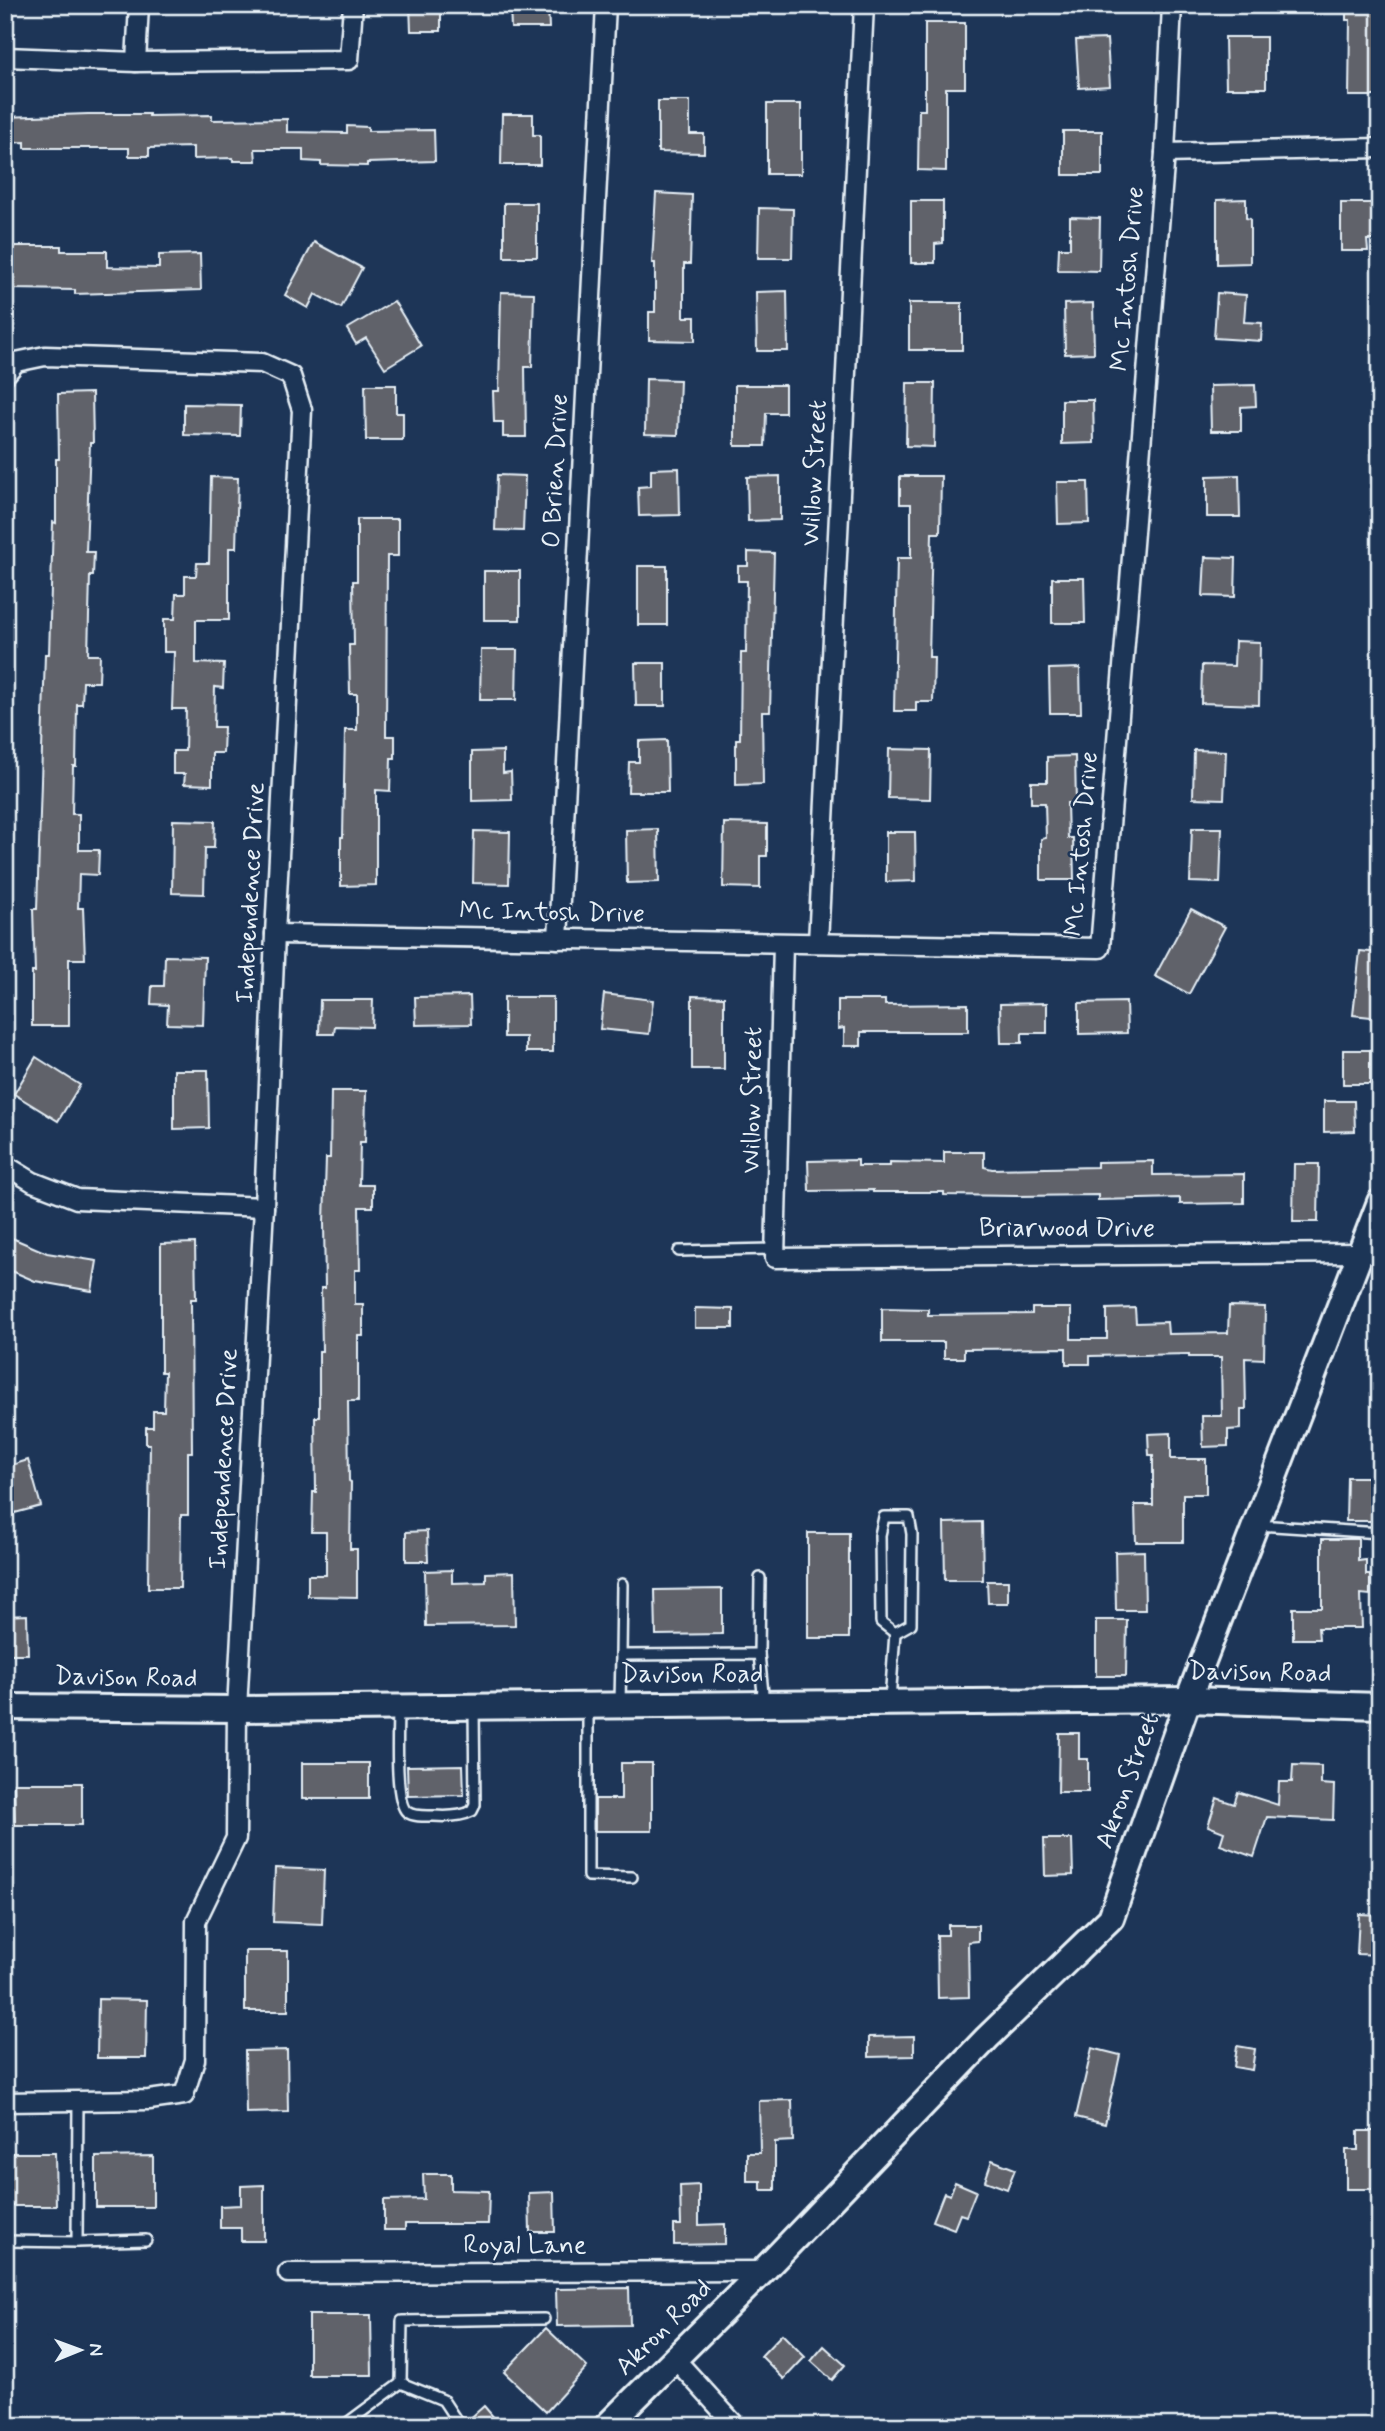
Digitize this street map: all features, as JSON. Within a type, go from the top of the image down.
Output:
[{"type":"main road","name":"Akron Street","points":[[763,2272],[987,2038],[1111,1918],[1188,1700],[1380,1202]]},
{"type":"main road","name":"Davison Road","points":[[5,1707],[237,1709],[1188,1700],[1380,1706]]},
{"type":"main road","name":"Akron Road","points":[[607,2426],[763,2272]]},
{"type":"street","points":[[136,62],[139,5]]},
{"type":"street","points":[[5,57],[136,62],[349,60],[353,5]]},
{"type":"street","name":"O Brien Drive","points":[[558,939],[606,5]]},
{"type":"street","name":"Willow Street","points":[[818,943],[864,5]]},
{"type":"street","name":"Mc Intosh Drive","points":[[275,934],[1100,948],[1165,153],[1172,5]]},
{"type":"street","points":[[1165,153],[1380,148]]},
{"type":"street","name":"Independence Drive","points":[[5,374],[16,362],[45,356],[262,363],[291,376],[302,410],[237,1709],[236,1838],[197,1921],[195,2060],[184,2095],[149,2100],[78,2101]]},
{"type":"street","name":"Willow Street","points":[[776,1253],[783,944]]},
{"type":"street","points":[[5,1165],[33,1182],[77,1199],[264,1207]]},
{"type":"street","name":"Briarwood Drive","points":[[776,1253],[1360,1253]]},
{"type":"street","points":[[5,2102],[78,2101]]},
{"type":"street","name":"Royal Lane","points":[[288,2273],[763,2272]]},
{"type":"street","points":[[675,2359],[736,2426]]},
{"type":"lane","points":[[679,1251],[776,1253]]},
{"type":"lane","points":[[884,1517],[909,1517],[912,1534],[911,1624],[895,1633],[881,1622],[880,1535],[884,1517]]},
{"type":"lane","points":[[1256,1525],[1380,1533]]},
{"type":"lane","points":[[760,1578],[759,1654],[764,1704]]},
{"type":"lane","points":[[620,1705],[622,1584]]},
{"type":"lane","points":[[890,1703],[895,1633]]},
{"type":"lane","points":[[621,1655],[759,1654]]},
{"type":"lane","points":[[588,1706],[588,1876],[632,1877]]},
{"type":"lane","points":[[397,1708],[398,1788],[403,1807],[409,1813],[418,1815],[456,1816],[472,1811],[475,1805],[474,1707]]},
{"type":"lane","points":[[77,2242],[78,2101]]},
{"type":"lane","points":[[5,2241],[146,2240]]},
{"type":"lane","points":[[401,2382],[402,2320],[544,2319]]},
{"type":"lane","points":[[343,2426],[401,2382]]},
{"type":"lane","points":[[401,2382],[443,2400],[460,2426]]},
{"type":"building","points":[[410,5],[441,5],[441,31],[411,31]]},
{"type":"building","points":[[510,5],[548,5],[549,28],[511,28]]},
{"type":"building","points":[[1346,5],[1380,5],[1379,96],[1349,96],[1350,20],[1346,20]]},
{"type":"building","points":[[925,23],[965,23],[965,88],[946,88],[946,171],[918,170],[919,110],[925,110]]},
{"type":"building","points":[[1225,37],[1266,37],[1266,88],[1226,88]]},
{"type":"building","points":[[1107,39],[1110,86],[1079,88],[1076,40]]},
{"type":"building","points":[[658,101],[690,101],[690,134],[704,134],[704,153],[658,152]]},
{"type":"building","points":[[767,104],[801,104],[801,174],[767,174]]},
{"type":"building","points":[[88,114],[212,115],[212,120],[287,119],[287,132],[347,133],[347,126],[368,127],[368,131],[434,130],[435,161],[367,163],[367,166],[321,165],[321,162],[303,161],[303,149],[255,149],[256,161],[233,161],[233,158],[193,159],[193,147],[149,148],[149,156],[129,156],[129,148],[25,148],[25,142],[5,143],[5,117]]},
{"type":"building","points":[[502,114],[533,114],[533,135],[540,135],[540,165],[501,165]]},
{"type":"building","points":[[1063,131],[1102,131],[1102,175],[1063,175]]},
{"type":"building","points":[[656,193],[692,195],[690,264],[684,264],[684,317],[695,317],[695,341],[649,340],[649,312],[655,312],[655,263],[652,263]]},
{"type":"building","points":[[1246,199],[1246,218],[1250,219],[1250,263],[1217,264],[1217,200]]},
{"type":"building","points":[[911,201],[943,201],[943,243],[935,244],[935,263],[911,263]]},
{"type":"building","points":[[504,203],[537,203],[537,257],[504,257]]},
{"type":"building","points":[[1341,203],[1380,203],[1380,240],[1367,240],[1368,251],[1341,251]]},
{"type":"building","points":[[759,208],[793,209],[792,258],[758,258]]},
{"type":"building","points":[[1070,217],[1100,218],[1099,271],[1058,270],[1059,248],[1070,248]]},
{"type":"building","points":[[314,242],[362,268],[341,308],[315,294],[308,308],[285,295]]},
{"type":"building","points":[[13,246],[61,246],[61,251],[107,251],[107,267],[159,268],[159,255],[200,254],[201,290],[75,294],[75,290],[13,289]]},
{"type":"building","points":[[787,291],[788,351],[757,351],[756,292]]},
{"type":"building","points":[[501,292],[534,293],[532,367],[525,367],[526,437],[503,437],[503,422],[494,422],[493,391],[499,391]]},
{"type":"building","points":[[1217,293],[1246,295],[1244,322],[1262,323],[1261,341],[1214,338]]},
{"type":"building","points":[[394,301],[421,346],[385,368],[366,338],[356,344],[347,329]]},
{"type":"building","points":[[909,303],[962,303],[962,350],[909,350]]},
{"type":"building","points":[[1093,303],[1094,353],[1065,354],[1064,304]]},
{"type":"building","points":[[646,379],[680,380],[678,435],[645,434]]},
{"type":"building","points":[[907,383],[935,383],[934,447],[906,446]]},
{"type":"building","points":[[365,385],[396,385],[396,413],[403,413],[403,440],[366,440]]},
{"type":"building","points":[[735,385],[785,385],[785,413],[766,413],[765,446],[735,446]]},
{"type":"building","points":[[1255,385],[1256,406],[1241,407],[1241,431],[1211,431],[1210,386]]},
{"type":"building","points":[[92,393],[93,443],[90,443],[86,552],[94,552],[93,576],[90,576],[88,655],[100,655],[99,682],[83,682],[82,704],[77,704],[72,814],[79,814],[79,850],[99,850],[98,875],[79,874],[78,908],[83,908],[85,959],[69,959],[69,1026],[32,1026],[32,972],[35,972],[33,909],[37,909],[45,654],[49,654],[53,522],[56,523],[58,394]]},
{"type":"building","points":[[1062,400],[1093,400],[1094,443],[1062,444]]},
{"type":"building","points":[[184,404],[241,405],[240,436],[184,435]]},
{"type":"building","points":[[679,468],[680,515],[639,516],[638,487],[651,486],[651,469]]},
{"type":"building","points":[[497,475],[525,476],[523,531],[495,530]]},
{"type":"building","points":[[1239,475],[1240,517],[1207,517],[1207,476]]},
{"type":"building","points":[[780,476],[780,520],[748,521],[747,477]]},
{"type":"building","points":[[900,476],[941,476],[940,533],[932,533],[929,657],[934,657],[933,702],[916,702],[916,711],[894,711],[897,558],[911,558],[911,504],[900,504]]},
{"type":"building","points":[[211,477],[238,478],[236,548],[229,548],[229,620],[196,620],[196,663],[224,664],[223,688],[215,687],[214,727],[224,727],[223,753],[212,753],[212,785],[184,784],[185,774],[173,774],[173,751],[185,751],[186,709],[172,709],[174,652],[164,652],[164,619],[175,619],[176,594],[185,594],[185,576],[196,576],[197,563],[209,563]]},
{"type":"building","points":[[1057,482],[1088,482],[1089,523],[1058,524]]},
{"type":"building","points":[[357,519],[398,519],[398,556],[387,556],[386,736],[395,736],[395,758],[391,758],[390,791],[376,790],[376,885],[341,886],[345,730],[357,730],[357,694],[350,694],[349,645],[354,645],[353,581],[357,581]]},
{"type":"building","points":[[748,552],[774,553],[770,712],[762,712],[763,784],[736,785],[736,739],[740,739],[741,653],[746,653],[747,581],[738,581],[738,566],[748,566]]},
{"type":"building","points":[[1205,557],[1236,558],[1235,597],[1203,596]]},
{"type":"building","points":[[638,566],[667,566],[667,625],[638,625]]},
{"type":"building","points":[[484,571],[520,571],[520,620],[484,620]]},
{"type":"building","points":[[1052,578],[1084,578],[1085,623],[1052,623]]},
{"type":"building","points":[[1235,641],[1260,642],[1259,705],[1201,703],[1202,665],[1234,666]]},
{"type":"building","points":[[481,650],[517,650],[516,700],[480,700]]},
{"type":"building","points":[[635,663],[665,663],[665,706],[636,706]]},
{"type":"building","points":[[1080,668],[1081,713],[1050,713],[1049,669]]},
{"type":"building","points":[[667,740],[668,792],[628,792],[629,762],[639,762],[639,741]]},
{"type":"building","points":[[889,749],[931,750],[930,799],[888,798]]},
{"type":"building","points":[[1194,750],[1226,751],[1224,799],[1193,798]]},
{"type":"building","points":[[503,751],[503,773],[511,772],[512,800],[472,801],[472,752]]},
{"type":"building","points":[[1075,756],[1076,803],[1067,803],[1068,838],[1073,838],[1074,880],[1041,880],[1041,839],[1046,838],[1045,803],[1031,803],[1031,782],[1047,782],[1047,757]]},
{"type":"building","points":[[173,820],[215,821],[214,848],[205,848],[204,894],[172,893]]},
{"type":"building","points":[[724,823],[767,824],[767,856],[760,856],[760,888],[723,887]]},
{"type":"building","points":[[1192,828],[1222,828],[1220,883],[1190,882]]},
{"type":"building","points":[[658,829],[659,882],[627,883],[626,830]]},
{"type":"building","points":[[474,831],[510,832],[509,884],[473,883]]},
{"type":"building","points":[[886,832],[915,832],[916,881],[886,882]]},
{"type":"building","points":[[1191,909],[1225,927],[1189,994],[1155,976]]},
{"type":"building","points":[[1360,951],[1380,953],[1380,1018],[1353,1015]]},
{"type":"building","points":[[165,956],[205,957],[203,1025],[167,1024],[168,1005],[151,1004],[152,986],[164,986]]},
{"type":"building","points":[[604,994],[653,1000],[649,1034],[600,1029]]},
{"type":"building","points":[[470,996],[471,1024],[416,1025],[415,997]]},
{"type":"building","points":[[692,996],[724,997],[724,1069],[692,1069]]},
{"type":"building","points":[[504,997],[553,997],[553,1052],[526,1052],[526,1037],[504,1037]]},
{"type":"building","points":[[320,1000],[373,1000],[372,1027],[335,1026],[334,1034],[319,1034]]},
{"type":"building","points":[[838,1000],[885,1000],[885,1005],[968,1004],[968,1032],[861,1032],[861,1046],[844,1046],[844,1028],[838,1029]]},
{"type":"building","points":[[1126,1002],[1127,1033],[1079,1034],[1079,1003]]},
{"type":"building","points":[[1047,1003],[1047,1033],[1022,1033],[1022,1043],[1001,1043],[1000,1004]]},
{"type":"building","points":[[1343,1050],[1370,1050],[1370,1084],[1343,1084]]},
{"type":"building","points":[[36,1057],[80,1085],[58,1121],[14,1094]]},
{"type":"building","points":[[174,1070],[208,1070],[209,1128],[174,1129]]},
{"type":"building","points":[[331,1091],[366,1091],[365,1142],[360,1142],[359,1185],[373,1185],[373,1207],[359,1207],[360,1270],[355,1270],[355,1304],[363,1304],[363,1336],[358,1336],[358,1401],[348,1401],[350,1549],[357,1549],[357,1597],[308,1596],[308,1575],[326,1575],[326,1532],[312,1532],[313,1492],[316,1492],[315,1417],[319,1417],[319,1351],[322,1351],[321,1288],[325,1288],[324,1222],[326,1158],[330,1158]]},
{"type":"building","points":[[1324,1101],[1354,1101],[1355,1131],[1324,1132]]},
{"type":"building","points":[[944,1152],[984,1152],[984,1167],[992,1169],[1097,1167],[1097,1162],[1153,1161],[1153,1175],[1244,1174],[1244,1203],[1180,1204],[1180,1198],[1098,1200],[1098,1195],[944,1195],[944,1192],[809,1191],[808,1161],[858,1160],[858,1166],[890,1166],[890,1162],[944,1163]]},
{"type":"building","points":[[1294,1164],[1319,1164],[1318,1222],[1293,1222]]},
{"type":"building","points":[[5,1235],[47,1253],[97,1261],[92,1291],[35,1281],[5,1268]]},
{"type":"building","points":[[195,1243],[196,1299],[191,1299],[192,1452],[188,1452],[188,1515],[181,1515],[180,1588],[148,1588],[150,1444],[146,1444],[146,1427],[153,1427],[153,1411],[164,1411],[165,1372],[161,1372],[161,1244]]},
{"type":"building","points":[[1229,1306],[1265,1307],[1264,1359],[1245,1358],[1246,1409],[1241,1409],[1241,1429],[1228,1430],[1228,1446],[1203,1447],[1202,1416],[1222,1416],[1221,1357],[1189,1357],[1189,1354],[1090,1356],[1090,1364],[1066,1364],[1066,1348],[964,1349],[964,1358],[944,1358],[944,1342],[882,1342],[882,1308],[928,1309],[928,1315],[1032,1314],[1032,1308],[1071,1308],[1071,1339],[1107,1339],[1107,1309],[1135,1308],[1136,1323],[1167,1322],[1168,1334],[1228,1333]]},
{"type":"building","points":[[695,1308],[733,1309],[733,1328],[695,1328]]},
{"type":"building","points":[[1171,1433],[1171,1459],[1206,1459],[1206,1494],[1183,1494],[1183,1542],[1136,1542],[1135,1505],[1153,1505],[1153,1455],[1149,1455],[1148,1434]]},
{"type":"building","points":[[28,1460],[41,1506],[11,1514],[5,1492],[5,1467]]},
{"type":"building","points":[[1347,1477],[1380,1477],[1380,1509],[1375,1509],[1375,1521],[1346,1521]]},
{"type":"building","points":[[982,1522],[983,1580],[945,1580],[944,1523]]},
{"type":"building","points":[[427,1531],[428,1561],[406,1561],[406,1532]]},
{"type":"building","points":[[808,1533],[849,1533],[849,1638],[808,1638]]},
{"type":"building","points":[[1322,1539],[1358,1539],[1358,1561],[1366,1560],[1366,1575],[1370,1575],[1370,1595],[1361,1594],[1362,1628],[1318,1628],[1319,1639],[1293,1639],[1293,1608],[1322,1608]]},
{"type":"building","points":[[1144,1551],[1145,1610],[1116,1610],[1115,1552]]},
{"type":"building","points":[[452,1570],[452,1583],[486,1582],[486,1573],[514,1572],[515,1625],[426,1626],[425,1571]]},
{"type":"building","points":[[987,1581],[1008,1581],[1008,1603],[988,1603]]},
{"type":"building","points":[[722,1589],[722,1634],[656,1635],[655,1590]]},
{"type":"building","points":[[27,1615],[28,1654],[5,1654],[5,1616]]},
{"type":"building","points":[[1096,1620],[1127,1620],[1126,1676],[1096,1676]]},
{"type":"building","points":[[1059,1733],[1079,1733],[1079,1759],[1088,1759],[1088,1792],[1058,1792]]},
{"type":"building","points":[[302,1763],[369,1763],[369,1799],[302,1799]]},
{"type":"building","points":[[621,1763],[652,1763],[652,1831],[595,1831],[595,1799],[621,1799]]},
{"type":"building","points":[[463,1765],[464,1795],[408,1796],[407,1766]]},
{"type":"building","points":[[1293,1765],[1321,1766],[1321,1784],[1334,1785],[1333,1820],[1267,1817],[1254,1857],[1220,1845],[1224,1832],[1208,1826],[1217,1798],[1234,1804],[1238,1792],[1278,1805],[1279,1782],[1292,1782]]},
{"type":"building","points":[[14,1783],[82,1783],[82,1825],[15,1825]]},
{"type":"building","points":[[1044,1839],[1072,1839],[1073,1875],[1045,1876]]},
{"type":"building","points":[[275,1868],[324,1870],[322,1924],[273,1922]]},
{"type":"building","points":[[1359,1914],[1380,1915],[1380,1955],[1357,1954]]},
{"type":"building","points":[[948,1925],[978,1925],[978,1941],[968,1942],[969,1997],[938,1998],[937,1935],[948,1935]]},
{"type":"building","points":[[245,1951],[288,1951],[288,2011],[245,2011]]},
{"type":"building","points":[[98,1999],[147,2000],[146,2058],[97,2058]]},
{"type":"building","points":[[914,2036],[914,2056],[869,2057],[869,2037]]},
{"type":"building","points":[[1237,2046],[1255,2049],[1252,2070],[1234,2067]]},
{"type":"building","points":[[1092,2048],[1120,2055],[1105,2124],[1076,2117]]},
{"type":"building","points":[[287,2050],[288,2112],[246,2113],[245,2051]]},
{"type":"building","points":[[792,2100],[793,2141],[775,2142],[775,2190],[761,2190],[761,2181],[747,2181],[747,2153],[760,2153],[759,2101]]},
{"type":"building","points":[[1358,2131],[1380,2131],[1380,2189],[1346,2189],[1346,2150],[1358,2150]]},
{"type":"building","points":[[5,2153],[55,2153],[56,2206],[5,2206]]},
{"type":"building","points":[[153,2156],[153,2207],[96,2207],[96,2157]]},
{"type":"building","points":[[992,2160],[1015,2169],[1007,2189],[985,2181]]},
{"type":"building","points":[[423,2174],[451,2174],[451,2190],[489,2191],[488,2224],[405,2224],[405,2230],[384,2230],[384,2200],[424,2199]]},
{"type":"building","points":[[955,2182],[976,2191],[966,2216],[960,2214],[954,2229],[933,2221],[944,2193],[950,2195]]},
{"type":"building","points":[[264,2185],[264,2241],[241,2241],[241,2228],[220,2228],[220,2206],[241,2205],[241,2186]]},
{"type":"building","points":[[699,2185],[699,2225],[725,2224],[725,2244],[674,2245],[674,2225],[681,2225],[680,2186]]},
{"type":"building","points":[[554,2192],[555,2232],[530,2232],[529,2193]]},
{"type":"building","points":[[629,2288],[630,2325],[557,2326],[556,2289]]},
{"type":"building","points":[[309,2315],[371,2315],[372,2375],[309,2375]]},
{"type":"building","points":[[546,2328],[587,2367],[546,2412],[504,2372]]},
{"type":"building","points":[[782,2334],[805,2357],[784,2379],[761,2356]]},
{"type":"building","points":[[824,2346],[845,2365],[832,2380],[811,2361]]},
{"type":"building","points":[[484,2406],[501,2426],[467,2426],[466,2422]]}]
